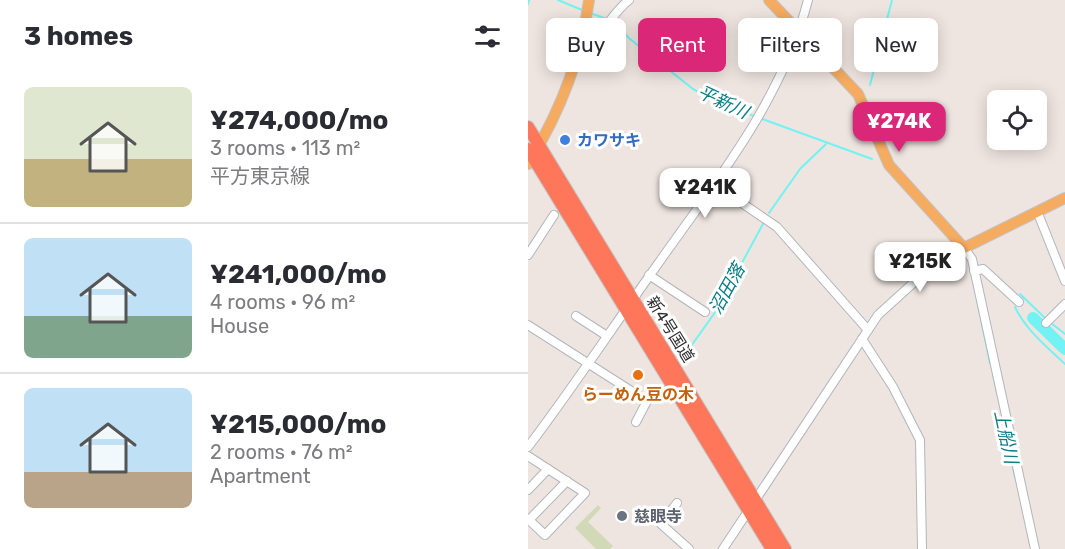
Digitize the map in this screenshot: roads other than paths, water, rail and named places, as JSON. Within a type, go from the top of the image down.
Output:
[{"type":"highway","name":"新4号国道","points":[[528,127],[532,154],[630,303],[753,505],[785,549]]},
{"type":"highway","name":"新4号国道","points":[[753,505],[772,549]]},
{"type":"main road","points":[[769,0],[785,18]]},
{"type":"main road","points":[[532,154],[560,103],[572,72]]},
{"type":"main road","points":[[836,72],[861,98],[889,165],[964,248],[1065,198]]},
{"type":"street","points":[[610,18],[628,0]]},
{"type":"street","points":[[803,18],[808,0]]},
{"type":"street","points":[[528,447],[714,184],[776,88],[783,72]]},
{"type":"street","points":[[714,184],[777,227],[868,330]]},
{"type":"street","points":[[1037,211],[1065,281]]},
{"type":"street","points":[[528,255],[554,215]]},
{"type":"street","points":[[723,549],[868,330],[894,298],[964,248],[972,259],[1035,549]]},
{"type":"street","points":[[974,271],[983,269],[1019,302]]},
{"type":"street","points":[[650,275],[705,312]]},
{"type":"street","points":[[1046,323],[1065,304]]},
{"type":"street","points":[[576,316],[607,336]]},
{"type":"street","points":[[528,325],[647,401],[636,422]]},
{"type":"street","points":[[862,339],[893,387],[920,440],[922,549]]},
{"type":"street","points":[[528,456],[567,481],[585,493],[545,535],[528,519],[567,481]]},
{"type":"street","points":[[528,490],[548,469]]},
{"type":"street","points":[[677,503],[661,524],[689,549]]},
{"type":"waterway","points":[[528,4],[529,0]]},
{"type":"waterway","name":"平新川","points":[[558,0],[582,10]]},
{"type":"waterway","name":"上船川","points":[[870,85],[892,0]]},
{"type":"waterway","name":"平新川","points":[[590,13],[604,18]]},
{"type":"waterway","name":"平新川","points":[[626,35],[693,89],[721,104],[872,159]]},
{"type":"waterway","name":"沼田落","points":[[769,213],[800,169],[826,144]]},
{"type":"waterway","name":"沼田落","points":[[684,356],[716,311],[764,222]]},
{"type":"waterway","points":[[1020,294],[1046,319]]},
{"type":"waterway","name":"上船川","points":[[978,305],[980,314]]},
{"type":"waterway","points":[[1015,307],[1030,330],[1065,364]]},
{"type":"waterway","name":"平新川","points":[[1033,318],[1065,349]]},
{"type":"waterway","name":"上船川","points":[[981,319],[990,363]]},
{"type":"waterway","points":[[1051,323],[1065,334]]},
{"type":"waterway","name":"上船川","points":[[993,374],[997,392]]},
{"type":"waterway","name":"沼田落","points":[[653,400],[664,387]]},
{"type":"waterway","name":"上船川","points":[[1003,419],[1015,477]]},
{"type":"place","name":"カワサキ","points":[[565,140]]},
{"type":"place","name":"らーめん豆の木","points":[[638,375]]},
{"type":"place","name":"慈眼寺","points":[[622,516]]}]
